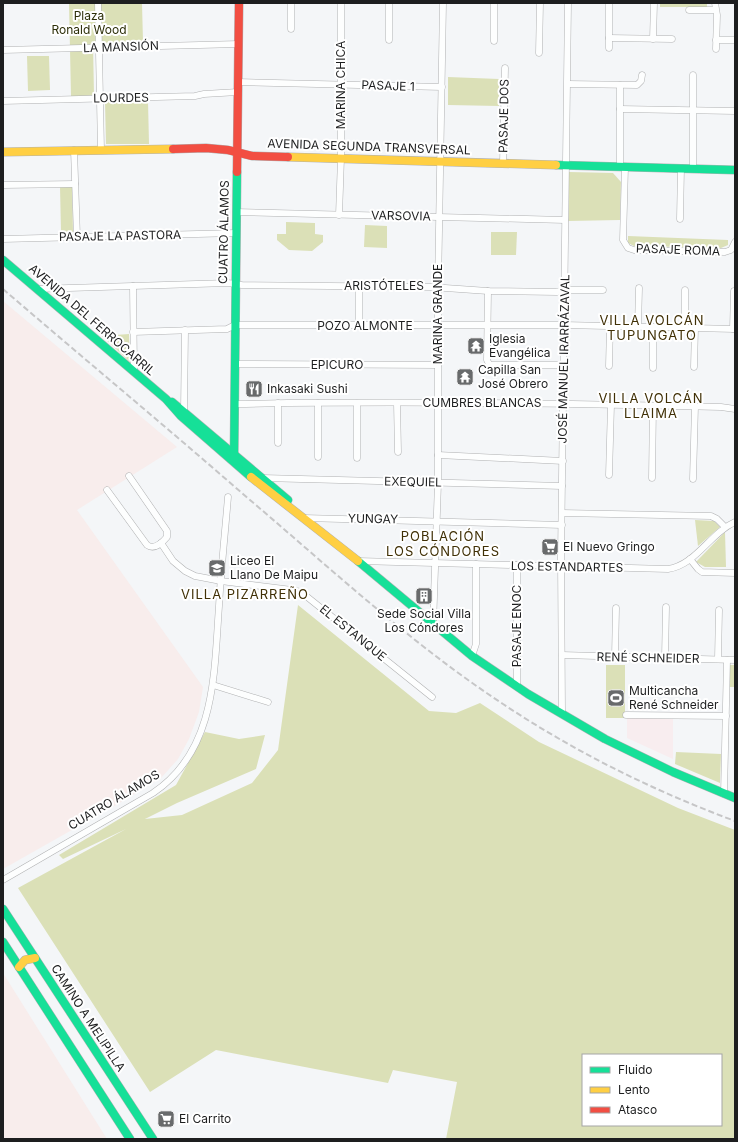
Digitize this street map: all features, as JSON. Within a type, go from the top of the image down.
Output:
[{"type":"street","points":[[98,3],[101,150]]},
{"type":"street","name":"CUATRO ÁLAMOS","points":[[234,457],[239,3]]},
{"type":"street","points":[[291,3],[291,29]]},
{"type":"street","name":"MARINA CHICA","points":[[339,215],[341,158],[341,3]]},
{"type":"street","points":[[389,3],[389,40]]},
{"type":"street","name":"MARINA GRANDE","points":[[433,625],[438,483],[438,287],[443,3]]},
{"type":"street","points":[[494,3],[494,41]]},
{"type":"street","points":[[539,53],[540,3]]},
{"type":"street","name":"JOSÉ MANUEL IRARRÁZAVAL","points":[[562,714],[561,566],[568,3]]},
{"type":"street","points":[[609,48],[610,3]]},
{"type":"street","points":[[653,38],[654,3]]},
{"type":"street","points":[[689,10],[715,6],[717,15],[716,49]]},
{"type":"street","points":[[609,38],[672,39]]},
{"type":"street","points":[[716,40],[735,40]]},
{"type":"street","name":"LA MANSIÓN","points":[[3,50],[239,44]]},
{"type":"street","name":"PASAJE DOS","points":[[503,163],[505,68]]},
{"type":"street","points":[[568,84],[639,84],[642,75]]},
{"type":"street","points":[[693,75],[693,168]]},
{"type":"street","name":"PASAJE 1","points":[[238,82],[442,87]]},
{"type":"street","points":[[620,85],[622,166]]},
{"type":"street","name":"LOURDES","points":[[3,101],[198,96],[204,94],[238,92]]},
{"type":"street","points":[[620,109],[735,111]]},
{"type":"street","name":"AVENIDA SEGUNDA TRANSVERSAL","points":[[3,152],[206,148],[237,152],[252,156],[735,170]]},
{"type":"street","points":[[74,150],[77,237]]},
{"type":"street","name":"PASAJE ROMA","points":[[622,166],[623,237],[626,246],[634,250],[722,252],[731,250],[735,242]]},
{"type":"street","points":[[680,219],[682,168]]},
{"type":"street","points":[[3,185],[75,184]]},
{"type":"street","name":"VARSOVIA","points":[[236,212],[565,220]]},
{"type":"street","name":"PASAJE LA PASTORA","points":[[3,239],[236,233]]},
{"type":"street","name":"AVENIDA DEL FERROCARRIL","points":[[3,260],[166,399],[184,411],[282,501],[358,561],[472,656],[562,714],[635,754],[687,779],[735,798]]},
{"type":"street","name":"ARISTÓTELES","points":[[37,289],[228,283],[438,287],[488,291],[557,292],[564,290],[603,290]]},
{"type":"street","points":[[133,286],[134,372]]},
{"type":"street","points":[[359,286],[359,326]]},
{"type":"street","points":[[638,288],[638,327]]},
{"type":"street","points":[[685,328],[686,290]]},
{"type":"street","points":[[488,291],[487,360],[489,364],[564,365]]},
{"type":"street","points":[[734,291],[734,329]]},
{"type":"street","name":"POZO ALMONTE","points":[[133,332],[227,329],[235,326],[564,325],[734,329]]},
{"type":"street","points":[[609,366],[610,326]]},
{"type":"street","points":[[653,368],[654,327]]},
{"type":"street","points":[[694,367],[695,328]]},
{"type":"street","points":[[184,411],[185,330]]},
{"type":"street","name":"EPICURO","points":[[235,364],[438,365]]},
{"type":"street","name":"AVENIDA DEL FERROCARRIL","points":[[166,399],[181,416],[263,478],[293,504],[304,518]]},
{"type":"street","points":[[278,403],[278,443]]},
{"type":"street","points":[[318,403],[318,457]]},
{"type":"street","points":[[357,403],[357,458]]},
{"type":"street","points":[[397,403],[398,452]]},
{"type":"street","name":"CUMBRES BLANCAS","points":[[235,404],[563,404],[695,406],[726,407],[735,409]]},
{"type":"street","points":[[609,475],[611,405]]},
{"type":"street","points":[[652,478],[653,406]]},
{"type":"street","points":[[693,479],[695,406]]},
{"type":"street","points":[[438,455],[563,461]]},
{"type":"street","points":[[107,490],[147,545],[153,547],[161,543],[167,537],[167,531],[129,476]]},
{"type":"street","name":"EXEQUIEL","points":[[263,478],[562,486]]},
{"type":"street","name":"CUATRO ÁLAMOS","points":[[3,880],[147,797],[170,781],[184,765],[196,743],[205,720],[213,685],[228,497]]},
{"type":"street","points":[[562,513],[711,516],[717,518],[725,528]]},
{"type":"street","name":"YUNGAY","points":[[304,518],[562,524]]},
{"type":"street","name":"LOS ESTANDARTES","points":[[358,561],[668,569],[681,565],[690,559],[725,528],[735,522]]},
{"type":"street","name":"EL ESTANQUE","points":[[161,543],[173,562],[195,576],[301,592],[432,697]]},
{"type":"street","points":[[690,559],[701,572],[735,573]]},
{"type":"street","points":[[472,656],[476,644],[476,564]]},
{"type":"street","name":"PASAJE ENOC","points":[[517,565],[517,686]]},
{"type":"street","points":[[665,658],[666,607]]},
{"type":"street","points":[[615,657],[616,608]]},
{"type":"street","points":[[718,659],[719,610]]},
{"type":"street","name":"RENÉ SCHNEIDER","points":[[562,655],[735,660]]},
{"type":"street","points":[[724,794],[727,660]]},
{"type":"street","points":[[213,685],[268,702]]},
{"type":"street","points":[[626,715],[726,716]]},
{"type":"street","name":"CAMINO A MELIPILLA","points":[[3,909],[153,1139]]},
{"type":"street","points":[[3,942],[130,1139]]},
{"type":"street","points":[[19,967],[26,959],[35,958]]},
{"type":"shaded area","points":[[3,301],[177,447],[77,510],[203,687],[199,712],[189,739],[178,759],[161,778],[3,869]]},
{"type":"shaded area","points":[[627,716],[673,717],[673,759],[627,738]]},
{"type":"shaded area","points":[[3,973],[107,1139],[3,1139]]},
{"type":"green space","name":"Plaza Ronald Wood","points":[[69,3],[142,3],[143,42],[93,43],[94,96],[71,96]]},
{"type":"green space","points":[[660,3],[707,3],[707,7],[660,7]]},
{"type":"green space","points":[[27,56],[49,56],[50,90],[28,91]]},
{"type":"green space","points":[[448,77],[499,79],[499,106],[448,105]]},
{"type":"green space","points":[[148,101],[149,144],[106,144],[105,102]]},
{"type":"green space","points":[[569,172],[613,173],[621,182],[620,220],[568,221]]},
{"type":"green space","points":[[72,185],[73,232],[61,232],[60,186]]},
{"type":"green space","points":[[286,222],[315,223],[315,234],[323,235],[323,242],[312,251],[289,250],[277,240],[277,234],[286,234]]},
{"type":"green space","points":[[365,225],[387,226],[387,248],[364,247]]},
{"type":"green space","points":[[491,232],[517,232],[516,255],[491,255]]},
{"type":"green space","points":[[628,236],[728,240],[728,245],[721,248],[634,246],[628,243]]},
{"type":"green space","points":[[129,334],[130,362],[102,336]]},
{"type":"green space","points":[[695,520],[714,521],[720,527],[698,546]]},
{"type":"green space","points":[[725,532],[726,567],[705,567],[696,562]]},
{"type":"green space","points":[[298,605],[429,711],[456,713],[480,703],[539,742],[678,808],[735,830],[735,1139],[446,1139],[457,1082],[393,1070],[388,1083],[216,1050],[150,1092],[18,888],[126,829],[63,859],[59,855],[176,785],[205,732],[239,739],[265,735],[256,769],[177,803],[145,819],[182,815],[252,783],[278,750]]},
{"type":"green space","name":"Multicancha René Schneider","points":[[606,665],[625,665],[625,718],[606,718]]},
{"type":"green space","points":[[729,665],[735,665],[735,687],[729,687]]},
{"type":"green space","points":[[676,752],[721,754],[720,783],[675,764]]},
{"type":"railway","points":[[3,289],[370,603],[435,656],[530,722],[587,754],[675,797],[735,821]]},
{"type":"traffic: fast","points":[[556,165],[735,170]]},
{"type":"traffic: fast","points":[[234,461],[237,172]]},
{"type":"traffic: fast","points":[[3,260],[166,399],[181,416],[251,477]]},
{"type":"traffic: fast","points":[[172,402],[288,500]]},
{"type":"traffic: fast","points":[[358,561],[472,656],[528,694],[605,739],[673,772],[735,798]]},
{"type":"traffic: fast","points":[[3,909],[153,1139]]},
{"type":"traffic: fast","points":[[3,942],[130,1139]]},
{"type":"traffic: slow","points":[[3,152],[173,149]]},
{"type":"traffic: slow","points":[[288,157],[556,165]]},
{"type":"traffic: slow","points":[[251,477],[358,561]]},
{"type":"traffic: slow","points":[[19,967],[25,960],[35,958]]},
{"type":"traffic: jam","points":[[237,172],[239,3]]},
{"type":"traffic: jam","points":[[173,149],[206,148],[228,150],[252,156],[288,157]]},
{"type":"place","name":"Iglesia Evangélica","points":[[476,346]]},
{"type":"place","name":"Capilla San José Obrero","points":[[465,377]]},
{"type":"place","name":"Inkasaki Sushi","points":[[254,389]]},
{"type":"place","name":"El Nuevo Gringo","points":[[550,547]]},
{"type":"place","name":"Liceo El Llano De Maipu","points":[[217,568]]},
{"type":"place","name":"Sede Social Villa Los Cóndores","points":[[424,596]]},
{"type":"place","name":"Multicancha René Schneider","points":[[616,698]]},
{"type":"place","name":"El Carrito","points":[[166,1119]]},
{"type":"district","name":"VILLA VOLCÁN TUPUNGATO","points":[[652,328]]},
{"type":"district","name":"VILLA VOLCÁN LLAIMA","points":[[651,406]]},
{"type":"district","name":"POBLACIÓN LOS CÓNDORES","points":[[443,544]]},
{"type":"district","name":"VILLA PIZARREÑO","points":[[245,594]]}]
